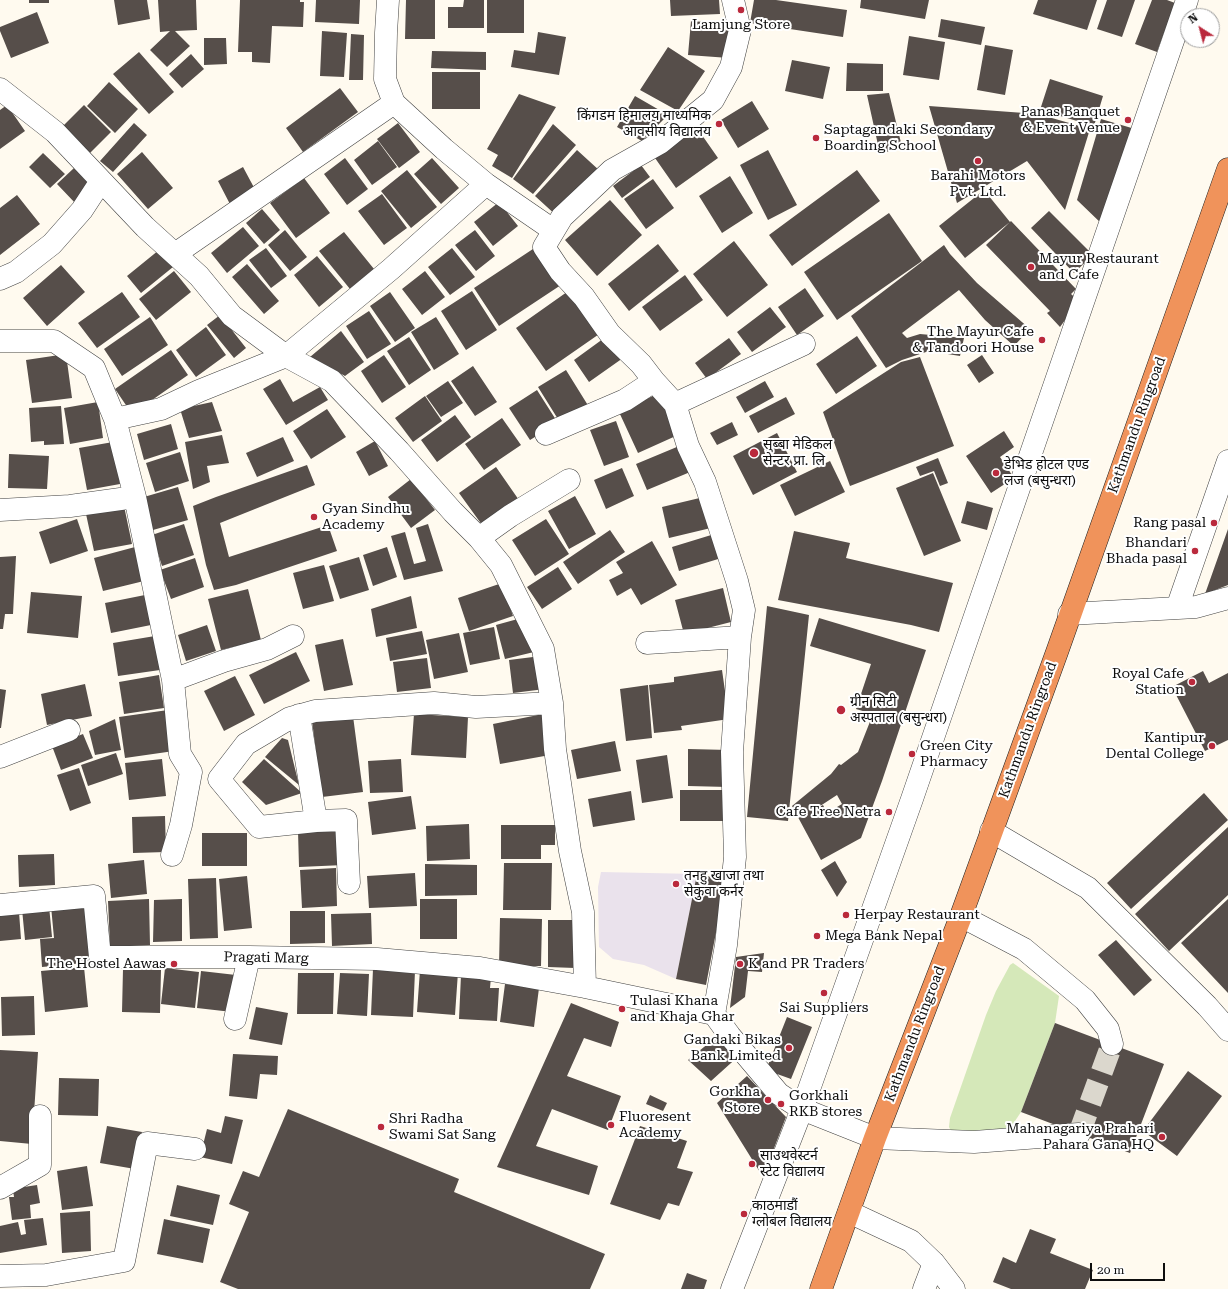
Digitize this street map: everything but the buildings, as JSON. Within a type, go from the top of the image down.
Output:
[{"type":"highway","name":"Kathmandu Ringroad","points":[[821,1289],[875,1138],[961,916],[1228,169]]},
{"type":"street","points":[[388,0],[385,79],[394,103],[444,149],[486,184],[553,230]]},
{"type":"street","points":[[733,0],[740,30],[731,67],[713,100],[660,143],[612,170],[562,217],[544,247],[560,271],[584,297],[610,334],[641,364],[675,404],[688,446],[705,482],[738,581],[744,610],[740,636],[732,752],[735,857],[726,945],[714,1014],[730,1036],[779,1094],[802,1110],[875,1138],[974,1142],[1079,1134]]},
{"type":"street","points":[[732,1289],[802,1110],[912,799],[1187,0]]},
{"type":"street","points":[[0,89],[55,132],[145,228],[199,276],[232,316],[286,356],[332,382],[399,451],[452,512],[479,538],[501,565],[543,650],[552,703],[555,749],[570,851],[583,912],[585,987]]},
{"type":"street","points":[[175,254],[394,103]]},
{"type":"street","points":[[0,279],[16,272],[52,244],[82,210],[101,181]]},
{"type":"street","points":[[115,420],[161,409],[199,391],[286,356],[391,269],[486,184]]},
{"type":"street","points":[[0,341],[54,341],[89,364],[94,368],[115,420],[135,497],[173,680],[180,754],[191,772],[181,825],[172,855]]},
{"type":"street","points":[[675,404],[804,344]]},
{"type":"street","points":[[546,434],[625,400],[654,381]]},
{"type":"street","points":[[1177,608],[1228,461]]},
{"type":"street","points":[[479,538],[510,516],[569,480]]},
{"type":"street","points":[[0,510],[70,506],[135,497]]},
{"type":"street","points":[[1069,614],[1196,608],[1228,598]]},
{"type":"street","points":[[173,680],[224,661],[267,648],[293,636]]},
{"type":"street","points":[[647,643],[740,636]]},
{"type":"street","points":[[219,779],[246,744],[290,718],[315,711],[434,703],[476,707],[552,703]]},
{"type":"street","points":[[299,715],[316,821]]},
{"type":"street","points":[[0,757],[70,730]]},
{"type":"street","points":[[191,772],[219,779],[259,827],[316,821],[346,820],[349,883]]},
{"type":"street","points":[[991,831],[1088,888],[1202,1001],[1228,1030]]},
{"type":"street","name":"Pragati Marg","points":[[0,905],[94,896],[100,957],[377,959],[480,968],[585,987],[714,1014]]},
{"type":"street","points":[[961,916],[1024,949],[1085,1000],[1108,1029],[1112,1044]]},
{"type":"street","points":[[235,1019],[249,957]]},
{"type":"street","points":[[0,1188],[40,1165],[40,1116]]},
{"type":"street","points":[[0,1276],[46,1275],[124,1261],[147,1143],[195,1149]]},
{"type":"street","points":[[848,1212],[911,1241],[934,1263],[954,1289]]},
{"type":"street","points":[[924,1289],[934,1263]]},
{"type":"shaded area","points":[[601,872],[697,874],[676,979],[644,965],[613,959],[599,947],[598,887]]},
{"type":"green space","points":[[1013,963],[1059,996],[1055,1023],[1021,1112],[1011,1127],[1008,1129],[959,1135],[951,1131],[949,1127],[950,1118],[986,1015],[996,991],[1010,965]]},
{"type":"tunnel","points":[[1079,1134],[1112,1044]]},
{"type":"place","name":"Lamjung Store","points":[[741,10]]},
{"type":"place","name":"Panas Banquet & Event Venue","points":[[1128,120]]},
{"type":"place","name":"किंगडम हिमालय माध्यमिक आवसीय विद्यालय","points":[[719,124]]},
{"type":"place","name":"Saptagandaki Secondary Boarding School","points":[[816,138]]},
{"type":"place","name":"Barahi Motors Pvt. Ltd.","points":[[978,161]]},
{"type":"place","name":"Mayur Restaurant and Cafe","points":[[1031,267]]},
{"type":"place","name":"The Mayur Cafe & Tandoori House","points":[[1042,340]]},
{"type":"place","name":"सुब्बा मेडिकल सेन्टर प्रा. लि","points":[[754,453]]},
{"type":"place","name":"डेभिड होटल एण्ड लज (बसुन्धरा)","points":[[996,473]]},
{"type":"place","name":"Gyan Sindhu Academy","points":[[314,517]]},
{"type":"place","name":"Rang pasal","points":[[1214,523]]},
{"type":"place","name":"Bhandari Bhada pasal","points":[[1195,551]]},
{"type":"place","name":"Royal Cafe Station","points":[[1192,682]]},
{"type":"place","name":"ग्रीन सिटी अस्पताल (बसुन्धरा)","points":[[841,710]]},
{"type":"place","name":"Kantipur Dental College","points":[[1212,746]]},
{"type":"place","name":"Green City Pharmacy","points":[[912,754]]},
{"type":"place","name":"Cafe Tree Netra","points":[[889,812]]},
{"type":"place","name":"तनहु खाजा तथा सेकुवा कर्नर","points":[[676,884]]},
{"type":"place","name":"Herpay Restaurant","points":[[846,915]]},
{"type":"place","name":"Mega Bank Nepal","points":[[817,936]]},
{"type":"place","name":"The Hostel Aawas","points":[[174,964]]},
{"type":"place","name":"K and PR Traders","points":[[740,964]]},
{"type":"place","name":"Sai Suppliers","points":[[824,993]]},
{"type":"place","name":"Tulasi Khana and Khaja Ghar","points":[[622,1009]]},
{"type":"place","name":"Gandaki Bikas Bank Limited","points":[[789,1048]]},
{"type":"place","name":"Gorkha Store","points":[[768,1100]]},
{"type":"place","name":"Gorkhali RKB stores","points":[[781,1104]]},
{"type":"place","name":"Fluoresent Academy","points":[[611,1125]]},
{"type":"place","name":"Shri Radha Swami Sat Sang","points":[[381,1127]]},
{"type":"place","name":"Mahanagariya Prahari Pahara Gana HQ","points":[[1162,1137]]},
{"type":"place","name":"साउथवेस्टर्न स्टेट विद्यालय","points":[[752,1164]]},
{"type":"place","name":"काठमाडौं ग्लोबल विद्यालय","points":[[744,1214]]}]
